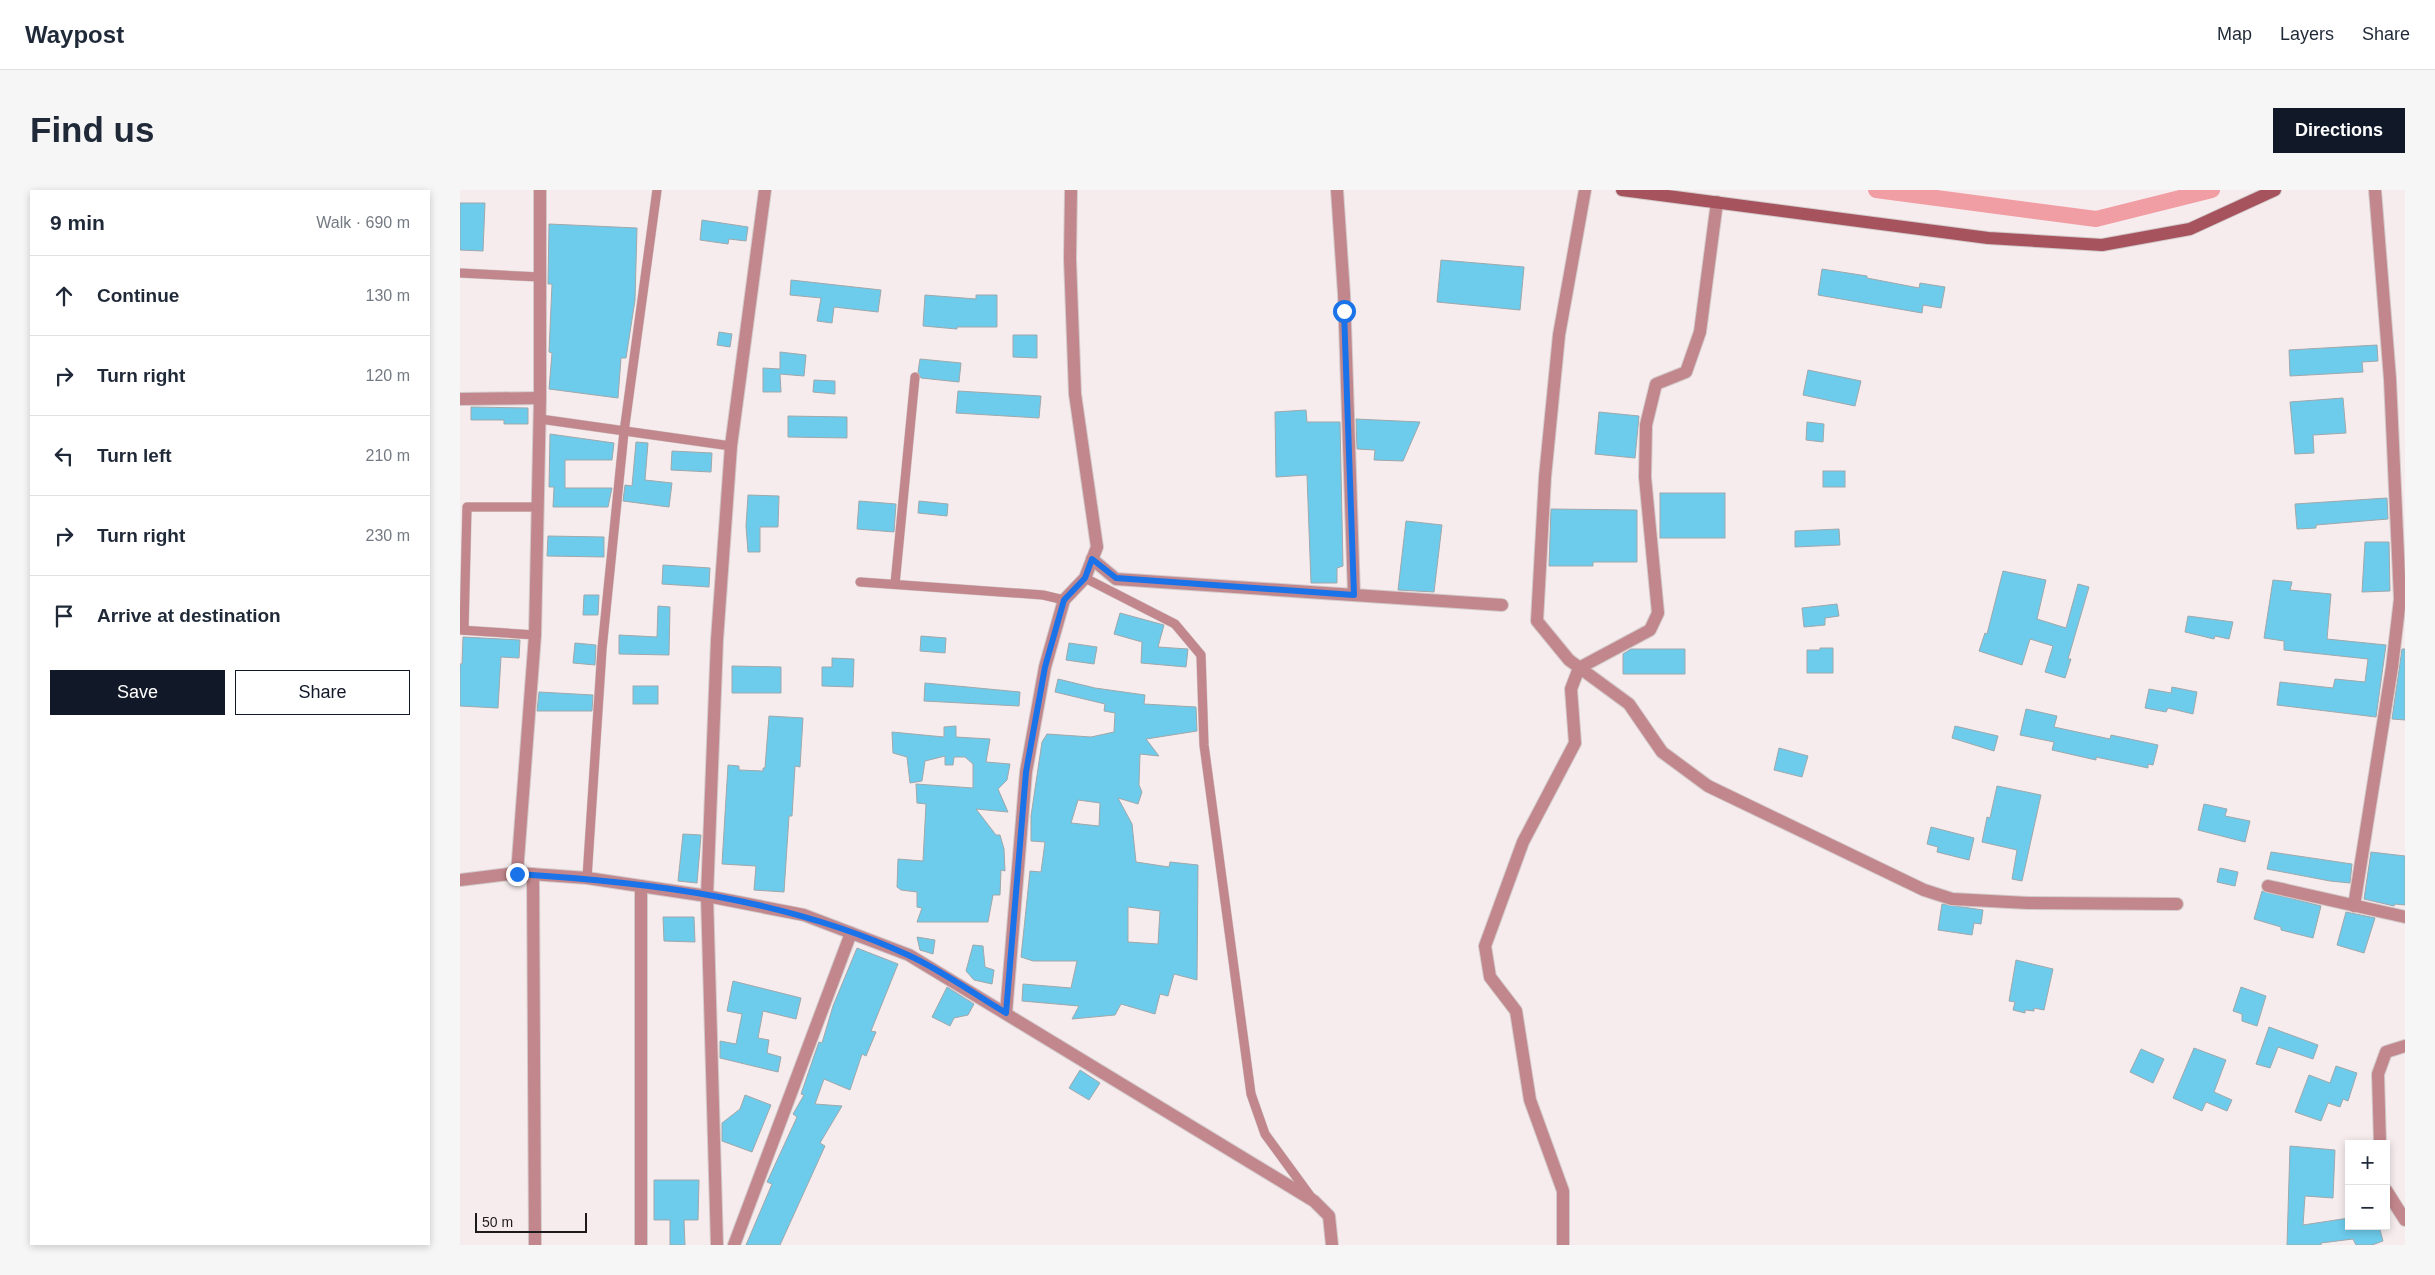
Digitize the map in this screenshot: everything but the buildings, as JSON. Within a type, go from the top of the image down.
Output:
[{"type":"street","points":[[517,874],[535,635],[540,419],[540,190]]},
{"type":"street","points":[[717,1245],[707,896],[718,630],[731,446],[765,190]]},
{"type":"street","points":[[1006,1013],[1026,772],[1045,667],[1064,600],[1085,578],[1096,547],[1075,394],[1070,259],[1071,190]]},
{"type":"street","points":[[1337,190],[1344,294],[1354,595]]},
{"type":"street","points":[[1585,190],[1559,335],[1545,477],[1537,621],[1569,660],[1629,704],[1662,752],[1708,786],[1924,890],[1952,899],[2028,903],[2177,904]]},
{"type":"street","points":[[1622,190],[1988,238],[2102,245],[2190,229],[2275,190]]},
{"type":"street","points":[[2354,906],[2392,667],[2400,599],[2390,379],[2375,190]]},
{"type":"street","points":[[1563,1245],[1563,1191],[1530,1100],[1516,1011],[1490,977],[1485,946],[1523,842],[1575,743],[1570,690],[1579,668],[1650,630],[1658,613],[1645,477],[1646,425],[1656,384],[1686,372],[1700,332],[1717,202]]},
{"type":"street","points":[[460,399],[540,398]]},
{"type":"street","points":[[1092,559],[1116,578],[1502,605]]},
{"type":"street","points":[[532,874],[535,1245]]},
{"type":"street","points":[[460,880],[532,874],[586,878],[707,896],[804,915],[909,955],[1314,1201],[1328,1216],[1332,1245]]},
{"type":"street","points":[[640,886],[641,1245]]},
{"type":"street","points":[[2268,886],[2405,917]]},
{"type":"street","points":[[734,1245],[851,933]]},
{"type":"street","points":[[2380,1140],[2378,1074],[2386,1052],[2405,1046]]},
{"type":"street","points":[[2390,1196],[2405,1220]]},
{"type":"lane","points":[[586,878],[602,649],[624,432],[656,190]]},
{"type":"lane","points":[[460,273],[540,277]]},
{"type":"lane","points":[[895,584],[915,377]]},
{"type":"lane","points":[[540,419],[731,446]]},
{"type":"lane","points":[[535,635],[462,630],[467,507],[538,507]]},
{"type":"lane","points":[[1085,578],[1175,624],[1201,655],[1204,744],[1250,1094],[1265,1134],[1314,1201]]},
{"type":"lane","points":[[860,582],[1043,595],[1064,600]]},
{"type":"waterway","points":[[1876,190],[2096,219],[2212,190]]},
{"type":"route","points":[[517,874],[586,878],[707,896],[804,915],[909,955],[1006,1013],[1026,772],[1045,667],[1064,600],[1085,578],[1092,559],[1116,578],[1354,595],[1344,311]]}]
